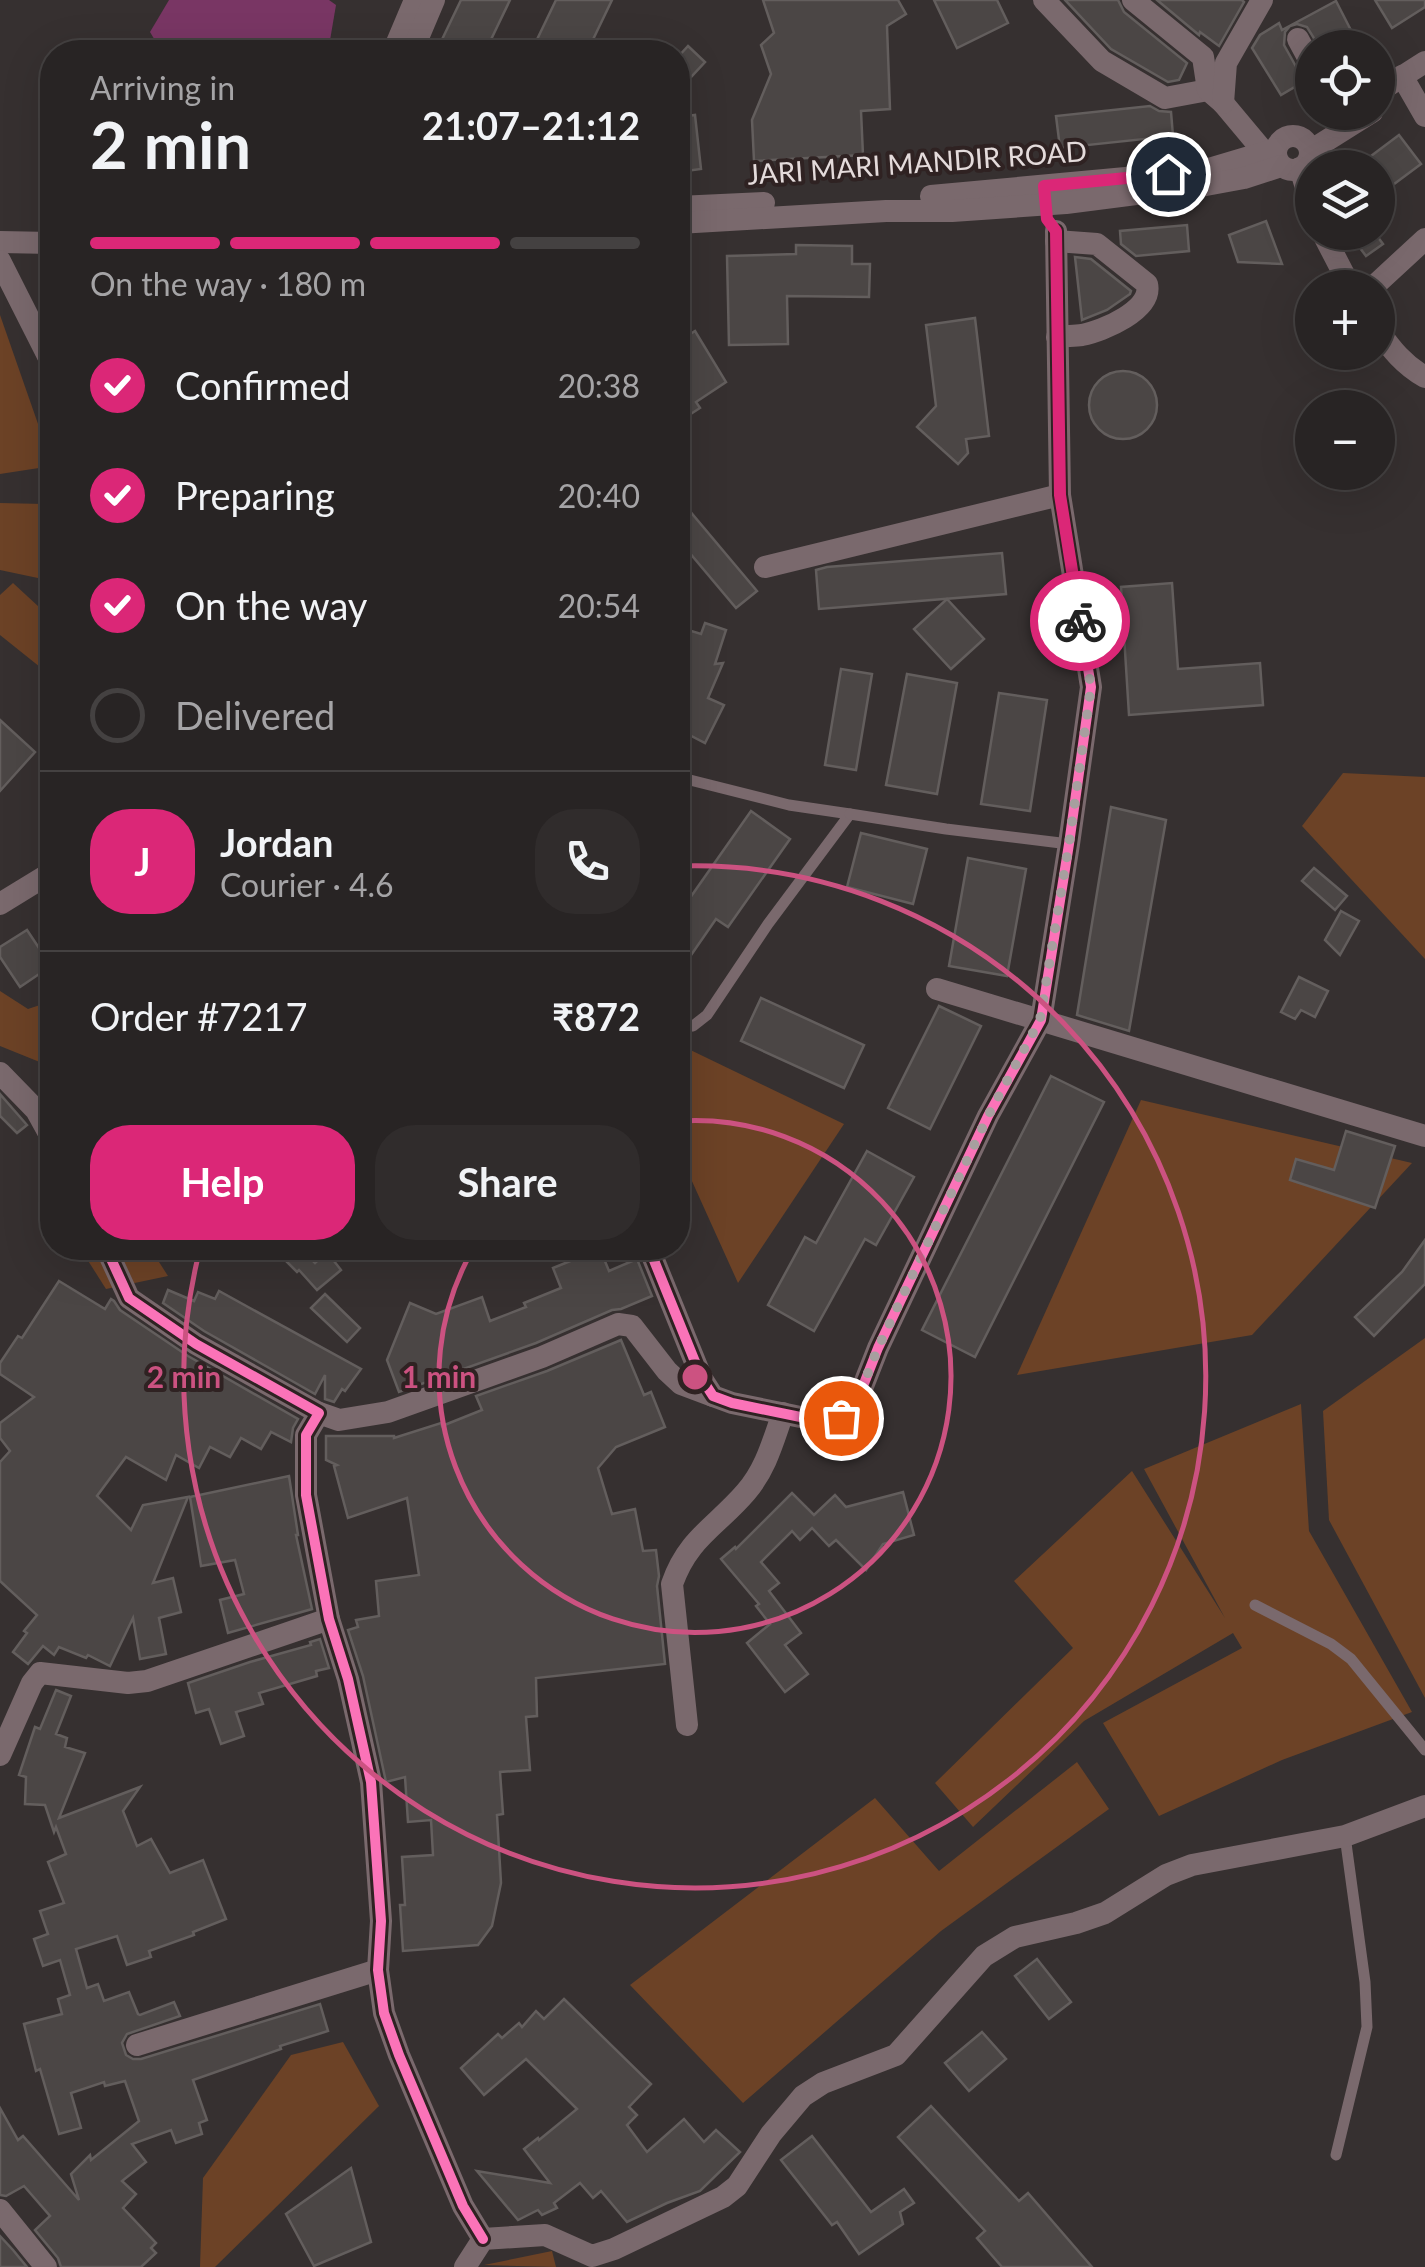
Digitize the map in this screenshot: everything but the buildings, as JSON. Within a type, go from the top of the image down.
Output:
[{"type":"street","points":[[399,40],[415,0]]},
{"type":"street","points":[[417,40],[434,0]]},
{"type":"street","points":[[1044,0],[1102,61],[1165,98],[1215,97]]},
{"type":"street","points":[[1133,0],[1202,57],[1215,97],[1289,154],[1295,168]]},
{"type":"street","points":[[1144,0],[1226,62]]},
{"type":"street","points":[[1215,97],[1226,62],[1262,0]]},
{"type":"street","points":[[1425,62],[1412,82],[1425,116]]},
{"type":"street","name":"JARI MARI MANDIR ROAD","points":[[690,207],[760,210],[943,196],[1055,194],[1289,154],[1321,130]]},
{"type":"street","points":[[1289,154],[1337,130]]},
{"type":"street","points":[[112,1260],[129,1298],[196,1344],[318,1413],[339,1420],[388,1412],[460,1388],[618,1324],[632,1326],[666,1371],[681,1384],[732,1403],[820,1421],[841,1418],[854,1408],[878,1348],[988,1116],[1040,1020],[1091,687],[1060,495],[1056,236],[1064,219],[1055,194]]},
{"type":"street","points":[[690,221],[760,210]]},
{"type":"street","points":[[1056,236],[1098,244],[1149,289],[1139,307],[1127,316],[1085,334],[1058,336]]},
{"type":"street","points":[[1392,270],[1425,240]]},
{"type":"street","points":[[0,242],[40,242]]},
{"type":"street","points":[[0,261],[40,340]]},
{"type":"street","points":[[1395,353],[1425,377]]},
{"type":"street","points":[[765,567],[1060,495]]},
{"type":"street","points":[[0,904],[40,879]]},
{"type":"street","points":[[937,989],[1425,1136]]},
{"type":"street","points":[[0,1073],[40,1118]]},
{"type":"street","points":[[655,1260],[702,1379],[714,1396]]},
{"type":"street","points":[[318,1413],[306,1436],[306,1495],[329,1619],[348,1679],[371,1782],[382,1921],[378,1970],[384,2013],[398,2056],[462,2206],[483,2240]]},
{"type":"street","points":[[687,1725],[672,1584],[679,1563],[692,1544],[746,1492],[764,1467],[784,1413]]},
{"type":"street","points":[[0,1755],[40,1673],[128,1683],[147,1680],[329,1619]]},
{"type":"street","points":[[483,2240],[545,2234],[592,2256],[614,2249],[723,2197],[737,2186],[771,2134],[803,2096],[823,2083],[896,2054],[984,1956],[1015,1937],[1105,1913],[1166,1875],[1192,1865],[1345,1836],[1425,1806]]},
{"type":"street","points":[[137,2045],[378,1970]]},
{"type":"street","points":[[0,2210],[46,2267]]},
{"type":"street","points":[[465,2267],[483,2240]]},
{"type":"lane","points":[[690,779],[789,805],[1069,844]]},
{"type":"lane","points":[[690,1026],[708,1015],[768,924],[850,814]]},
{"type":"lane","points":[[1255,1605],[1352,1659],[1425,1750]]},
{"type":"lane","points":[[1336,2155],[1366,2027],[1365,1982],[1345,1836]]},
{"type":"shaded area","points":[[169,0],[329,0],[336,5],[330,40],[155,40],[150,32]]},
{"type":"shaded area","points":[[0,315],[40,430],[40,468],[0,474]]},
{"type":"shaded area","points":[[0,503],[40,504],[40,578],[0,570]]},
{"type":"shaded area","points":[[13,583],[40,608],[40,667],[0,635],[0,595]]},
{"type":"shaded area","points":[[1343,773],[1425,777],[1425,959],[1302,826]]},
{"type":"shaded area","points":[[0,991],[28,1009],[40,1005],[40,1062],[0,1046]]},
{"type":"shaded area","points":[[690,1050],[844,1124],[738,1283],[691,1179]]},
{"type":"shaded area","points":[[1141,1100],[1412,1163],[1252,1335],[1017,1375]]},
{"type":"shaded area","points":[[88,1260],[158,1260],[168,1276],[106,1289]]},
{"type":"shaded area","points":[[1425,1338],[1425,1698],[1329,1520],[1323,1411]]},
{"type":"shaded area","points":[[1301,1404],[1309,1531],[1412,1712],[1282,1760],[1159,1816],[1103,1723],[1242,1648],[1233,1633],[1084,1721],[973,1827],[935,1783],[1073,1648],[1014,1581],[1132,1471],[1225,1618],[1144,1469]]},
{"type":"shaded area","points":[[1077,1762],[1109,1809],[941,1931],[743,2103],[630,1985],[875,1798],[939,1871]]},
{"type":"shaded area","points":[[343,2042],[379,2106],[215,2267],[200,2267],[203,2178],[291,2055]]},
{"type":"shaded area","points":[[552,2251],[556,2267],[484,2265]]},
{"type":"cycle path","points":[[654,1260],[702,1379],[713,1396],[820,1421],[841,1418],[854,1409],[878,1348],[988,1116],[1041,1020],[1091,687],[1060,495],[1056,231]]},
{"type":"cycle path","points":[[112,1260],[129,1298],[196,1344],[319,1413],[306,1435],[306,1495],[329,1619],[348,1679],[371,1782],[381,1921],[378,1970],[384,2013],[463,2206],[483,2239]]},
{"type":"way so far","points":[[841,1418],[854,1408],[878,1348],[988,1116],[1040,1020],[1091,687],[1080,621]]},
{"type":"route","points":[[1080,621],[1060,495],[1056,231],[1047,219],[1044,186],[1168,174]]}]
